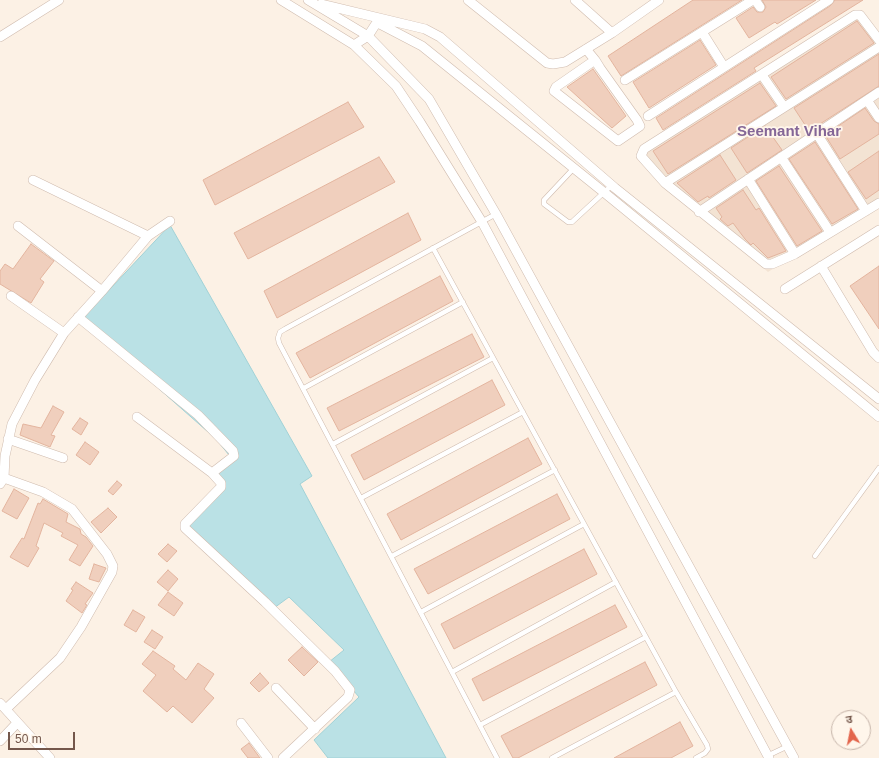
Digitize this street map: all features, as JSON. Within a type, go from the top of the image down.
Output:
[{"type":"street","points":[[0,37],[59,0]]},
{"type":"street","points":[[281,0],[354,45],[396,86],[482,222],[767,757]]},
{"type":"street","points":[[293,8],[307,0],[379,21],[425,30],[440,37],[612,185],[879,399]]},
{"type":"street","points":[[307,0],[368,36],[429,99],[496,214],[794,758]]},
{"type":"street","points":[[468,0],[547,63],[553,64],[565,62],[658,0]]},
{"type":"street","points":[[575,0],[612,32]]},
{"type":"street","points":[[648,116],[829,0]]},
{"type":"street","points":[[626,80],[702,32],[756,2]]},
{"type":"street","points":[[879,40],[860,15],[855,15],[644,149],[642,158],[664,183],[766,264],[772,264],[795,254],[879,203]]},
{"type":"street","points":[[354,45],[368,36],[379,21]]},
{"type":"street","points":[[379,21],[422,46],[605,192],[879,417]]},
{"type":"street","points":[[702,32],[724,67]]},
{"type":"street","points":[[664,183],[879,47]]},
{"type":"street","points":[[586,49],[594,60],[640,126],[618,141],[554,91],[556,87],[594,60]]},
{"type":"street","points":[[762,75],[784,107]]},
{"type":"street","points":[[699,212],[879,92]]},
{"type":"street","points":[[867,100],[879,118]]},
{"type":"street","points":[[817,134],[866,211]]},
{"type":"street","points":[[781,157],[830,232]]},
{"type":"street","points":[[748,179],[795,254]]},
{"type":"street","points":[[32,180],[148,236]]},
{"type":"street","points":[[50,758],[3,706],[60,658],[82,628],[112,572],[113,566],[107,554],[72,509],[43,492],[2,481],[8,439],[12,424],[35,380],[64,333],[102,291],[148,236],[170,221]]},
{"type":"street","points":[[18,226],[102,291]]},
{"type":"street","points":[[785,289],[878,233]]},
{"type":"street","points":[[821,266],[873,352],[879,358]]},
{"type":"street","points":[[11,296],[64,333]]},
{"type":"street","points":[[78,317],[198,415],[233,451],[234,456],[212,473]]},
{"type":"street","points":[[137,417],[212,473],[221,483],[221,487],[185,524],[185,528],[265,602],[335,671],[350,690],[348,697],[283,758]]},
{"type":"street","points":[[8,439],[63,458]]},
{"type":"street","points":[[276,688],[315,729]]},
{"type":"street","points":[[0,741],[17,723]]},
{"type":"street","points":[[241,723],[268,758]]},
{"type":"lane","points":[[574,168],[544,200],[544,204],[570,223],[612,185]]},
{"type":"lane","points":[[496,214],[280,332],[278,338],[279,343],[304,388],[497,758]]},
{"type":"lane","points":[[433,248],[676,692],[707,744],[708,749],[705,753],[696,758]]},
{"type":"lane","points":[[304,388],[463,302]]},
{"type":"lane","points":[[333,444],[493,358]]},
{"type":"lane","points":[[361,498],[523,412]]},
{"type":"lane","points":[[815,556],[879,468]]},
{"type":"lane","points":[[392,556],[555,470]]},
{"type":"lane","points":[[421,612],[584,524]]},
{"type":"lane","points":[[452,672],[616,582]]},
{"type":"lane","points":[[480,725],[646,637]]},
{"type":"lane","points":[[552,758],[676,692]]},
{"type":"lane","points":[[767,757],[788,746]]},
{"type":"shaded area","points":[[861,10],[879,38],[879,202],[768,272],[636,157]]},
{"type":"water","points":[[170,225],[312,476],[300,484],[446,758],[328,758],[314,740],[359,697],[329,662],[344,650],[289,597],[274,608],[180,527],[225,481],[211,471],[229,455],[216,439],[81,320]]},
{"type":"building","points":[[693,0],[742,0],[621,76],[608,56]]},
{"type":"building","points":[[762,0],[816,0],[777,24],[775,22],[749,38],[736,18],[753,7],[757,12],[763,12],[766,7]]},
{"type":"building","points":[[835,0],[863,0],[754,68],[756,71],[663,130],[656,118],[830,6]]},
{"type":"building","points":[[857,21],[874,43],[786,99],[771,77]]},
{"type":"building","points":[[700,40],[716,65],[649,108],[633,82]]},
{"type":"building","points":[[879,54],[879,86],[809,131],[794,108]]},
{"type":"building","points":[[593,69],[626,116],[612,128],[567,87]]},
{"type":"building","points":[[760,83],[776,106],[668,174],[653,151]]},
{"type":"building","points":[[348,102],[364,127],[215,205],[203,180]]},
{"type":"building","points":[[865,108],[874,121],[879,124],[879,134],[840,159],[825,135]]},
{"type":"building","points":[[765,126],[782,150],[747,173],[731,148]]},
{"type":"building","points":[[815,142],[858,209],[832,224],[789,159]]},
{"type":"building","points":[[879,151],[879,190],[866,199],[848,172]]},
{"type":"building","points":[[720,155],[736,180],[709,198],[708,196],[698,202],[677,183]]},
{"type":"building","points":[[379,157],[395,182],[248,259],[234,233]]},
{"type":"building","points":[[779,166],[822,231],[797,246],[756,181]]},
{"type":"building","points":[[743,190],[756,210],[759,208],[786,251],[768,258],[753,243],[751,245],[745,239],[733,223],[728,226],[720,219],[722,217],[716,208]]},
{"type":"building","points":[[408,213],[421,240],[277,318],[264,291]]},
{"type":"building","points":[[31,244],[54,261],[40,279],[44,282],[31,303],[0,284],[0,271],[5,264],[13,269]]},
{"type":"building","points":[[879,266],[879,329],[850,286]]},
{"type":"building","points":[[440,276],[453,301],[310,378],[296,353]]},
{"type":"building","points":[[472,334],[484,357],[339,431],[327,408]]},
{"type":"building","points":[[492,380],[505,405],[364,480],[351,455]]},
{"type":"building","points":[[53,406],[64,412],[51,435],[55,436],[50,447],[20,435],[23,424],[41,428]]},
{"type":"building","points":[[80,418],[88,423],[81,435],[72,429]]},
{"type":"building","points":[[528,438],[542,464],[401,540],[387,514]]},
{"type":"building","points":[[85,442],[99,452],[90,465],[76,455]]},
{"type":"building","points":[[117,481],[122,485],[113,495],[108,491]]},
{"type":"building","points":[[14,489],[29,498],[17,519],[2,511]]},
{"type":"building","points":[[557,494],[570,519],[428,594],[414,569]]},
{"type":"building","points":[[43,499],[68,514],[66,522],[80,529],[81,534],[86,537],[93,546],[80,566],[69,560],[78,545],[61,536],[63,533],[44,523],[36,546],[39,548],[28,567],[10,557],[22,538],[24,539],[38,503],[40,504]]},
{"type":"building","points":[[108,508],[117,517],[101,533],[91,522]]},
{"type":"building","points":[[168,544],[177,551],[167,562],[158,554]]},
{"type":"building","points":[[584,549],[597,574],[454,649],[441,624]]},
{"type":"building","points":[[94,564],[106,568],[99,582],[89,579]]},
{"type":"building","points":[[168,570],[178,579],[168,591],[157,582]]},
{"type":"building","points":[[76,582],[93,593],[85,604],[87,605],[82,613],[66,601]]},
{"type":"building","points":[[168,592],[183,603],[174,616],[158,605]]},
{"type":"building","points":[[615,605],[627,627],[483,701],[472,679]]},
{"type":"building","points":[[133,610],[145,617],[136,632],[124,625]]},
{"type":"building","points":[[152,630],[163,637],[155,649],[144,642]]},
{"type":"building","points":[[302,647],[318,662],[304,676],[288,660]]},
{"type":"building","points":[[153,651],[175,666],[173,669],[186,680],[198,663],[214,674],[204,689],[214,698],[192,723],[173,706],[167,712],[143,691],[156,675],[142,664]]},
{"type":"building","points":[[645,662],[657,685],[518,758],[513,758],[501,736]]},
{"type":"building","points":[[260,673],[269,683],[259,692],[250,683]]},
{"type":"building","points":[[680,722],[693,746],[671,758],[614,758]]},
{"type":"building","points":[[249,743],[260,758],[248,758],[241,749]]},
{"type":"district","name":"Seemant Vihar","points":[[789,132]]}]
